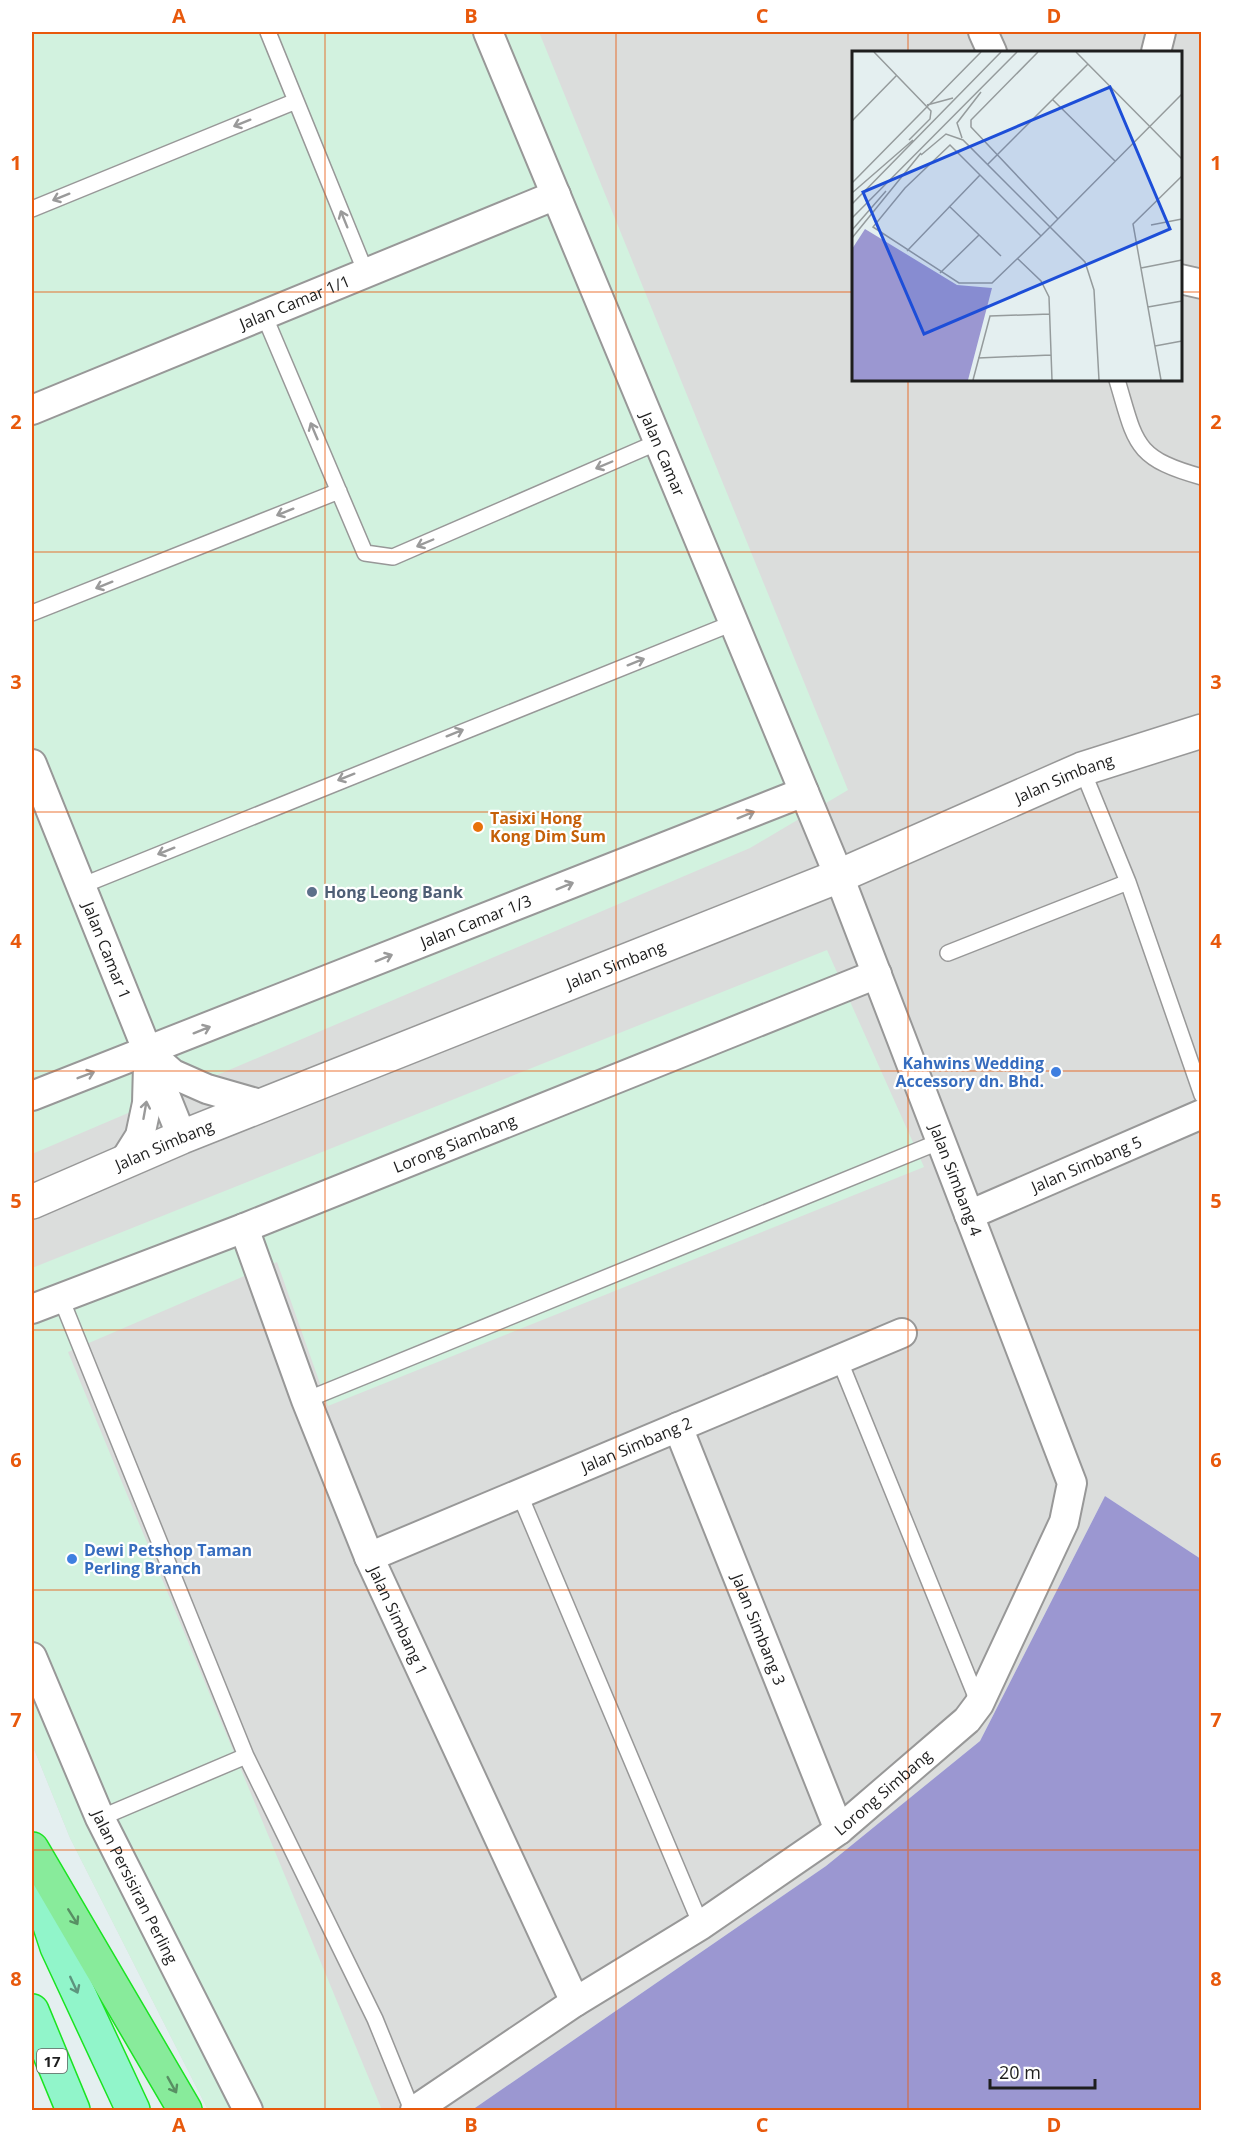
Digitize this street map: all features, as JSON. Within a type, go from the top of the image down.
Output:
[{"type":"highway","points":[[32,1849],[185,2110]]},
{"type":"highway","points":[[32,1871],[57,1947],[133,2110]]},
{"type":"highway","name":"17","points":[[32,2011],[72,2110]]},
{"type":"street","name":"Jalan Camar","points":[[488,32],[839,876]]},
{"type":"street","points":[[983,32],[992,51]]},
{"type":"street","points":[[1156,51],[1161,32]]},
{"type":"street","name":"Jalan Camar 1/1","points":[[32,410],[556,195]]},
{"type":"street","points":[[1182,279],[1202,284]]},
{"type":"street","name":"Jalan Simbang","points":[[32,1202],[182,1137],[839,876],[1082,769],[1202,731]]},
{"type":"street","name":"Jalan Camar 1","points":[[32,764],[182,1137]]},
{"type":"street","name":"Jalan Camar 1/3","points":[[32,1096],[804,792]]},
{"type":"street","name":"Jalan Simbang 4","points":[[839,876],[1072,1483]]},
{"type":"street","name":"Lorong Siambang","points":[[32,1309],[60,1296],[244,1228],[877,974]]},
{"type":"street","points":[[148,1051],[173,1074],[207,1089],[263,1105]]},
{"type":"street","points":[[123,1163],[140,1136],[147,1103],[148,1051]]},
{"type":"street","name":"Jalan Simbang 5","points":[[969,1215],[1202,1114]]},
{"type":"street","name":"Jalan Simbang 1","points":[[244,1228],[306,1400],[369,1557],[575,2002]]},
{"type":"street","name":"Jalan Simbang 2","points":[[369,1557],[902,1333]]},
{"type":"street","name":"Jalan Simbang 3","points":[[678,1427],[839,1830]]},
{"type":"street","name":"Lorong Simbang","points":[[575,2002],[701,1925],[839,1830],[967,1720],[979,1704],[1064,1522],[1072,1483]]},
{"type":"street","name":"Jalan Persisiran Perling","points":[[32,1657],[100,1818],[248,2110]]},
{"type":"street","points":[[413,2110],[575,2002]]},
{"type":"lane","points":[[268,32],[366,273]]},
{"type":"lane","points":[[32,209],[296,101]]},
{"type":"lane","points":[[264,315],[365,553],[393,556],[658,442]]},
{"type":"lane","points":[[1117,381],[1134,436],[1150,456],[1169,468],[1202,477]]},
{"type":"lane","points":[[32,613],[339,491]]},
{"type":"lane","points":[[81,886],[401,755],[734,623]]},
{"type":"lane","points":[[1082,769],[1128,882],[1202,1095]]},
{"type":"lane","points":[[948,953],[1128,882]]},
{"type":"lane","points":[[306,1400],[941,1141]]},
{"type":"lane","points":[[60,1296],[246,1756],[375,2019],[413,2110]]},
{"type":"lane","points":[[840,1359],[979,1704]]},
{"type":"lane","points":[[519,1494],[701,1925]]},
{"type":"lane","points":[[100,1818],[246,1756]]},
{"type":"shaded area","points":[[32,32],[1201,32],[1201,1559],[1105,1496],[980,1741],[826,1866],[472,2110],[208,2110],[70,1838],[32,1744]]},
{"type":"shaded area","points":[[32,32],[539,32],[848,790],[750,848],[32,1154]]},
{"type":"shaded area","points":[[827,950],[924,1167],[328,1406],[277,1262],[68,1352],[382,2110],[208,2110],[70,1838],[32,1744],[32,1268]]},
{"type":"shaded area","points":[[1105,1496],[1201,1559],[1201,2110],[472,2110],[826,1866],[980,1741]]},
{"type":"place","name":"Tasixi Hong Kong Dim Sum","points":[[478,827]]},
{"type":"place","name":"Hong Leong Bank","points":[[312,892]]},
{"type":"place","name":"Kahwins Wedding Accessory dn. Bhd.","points":[[1056,1072]]},
{"type":"place","name":"Dewi Petshop Taman Perling Branch","points":[[72,1559]]}]
